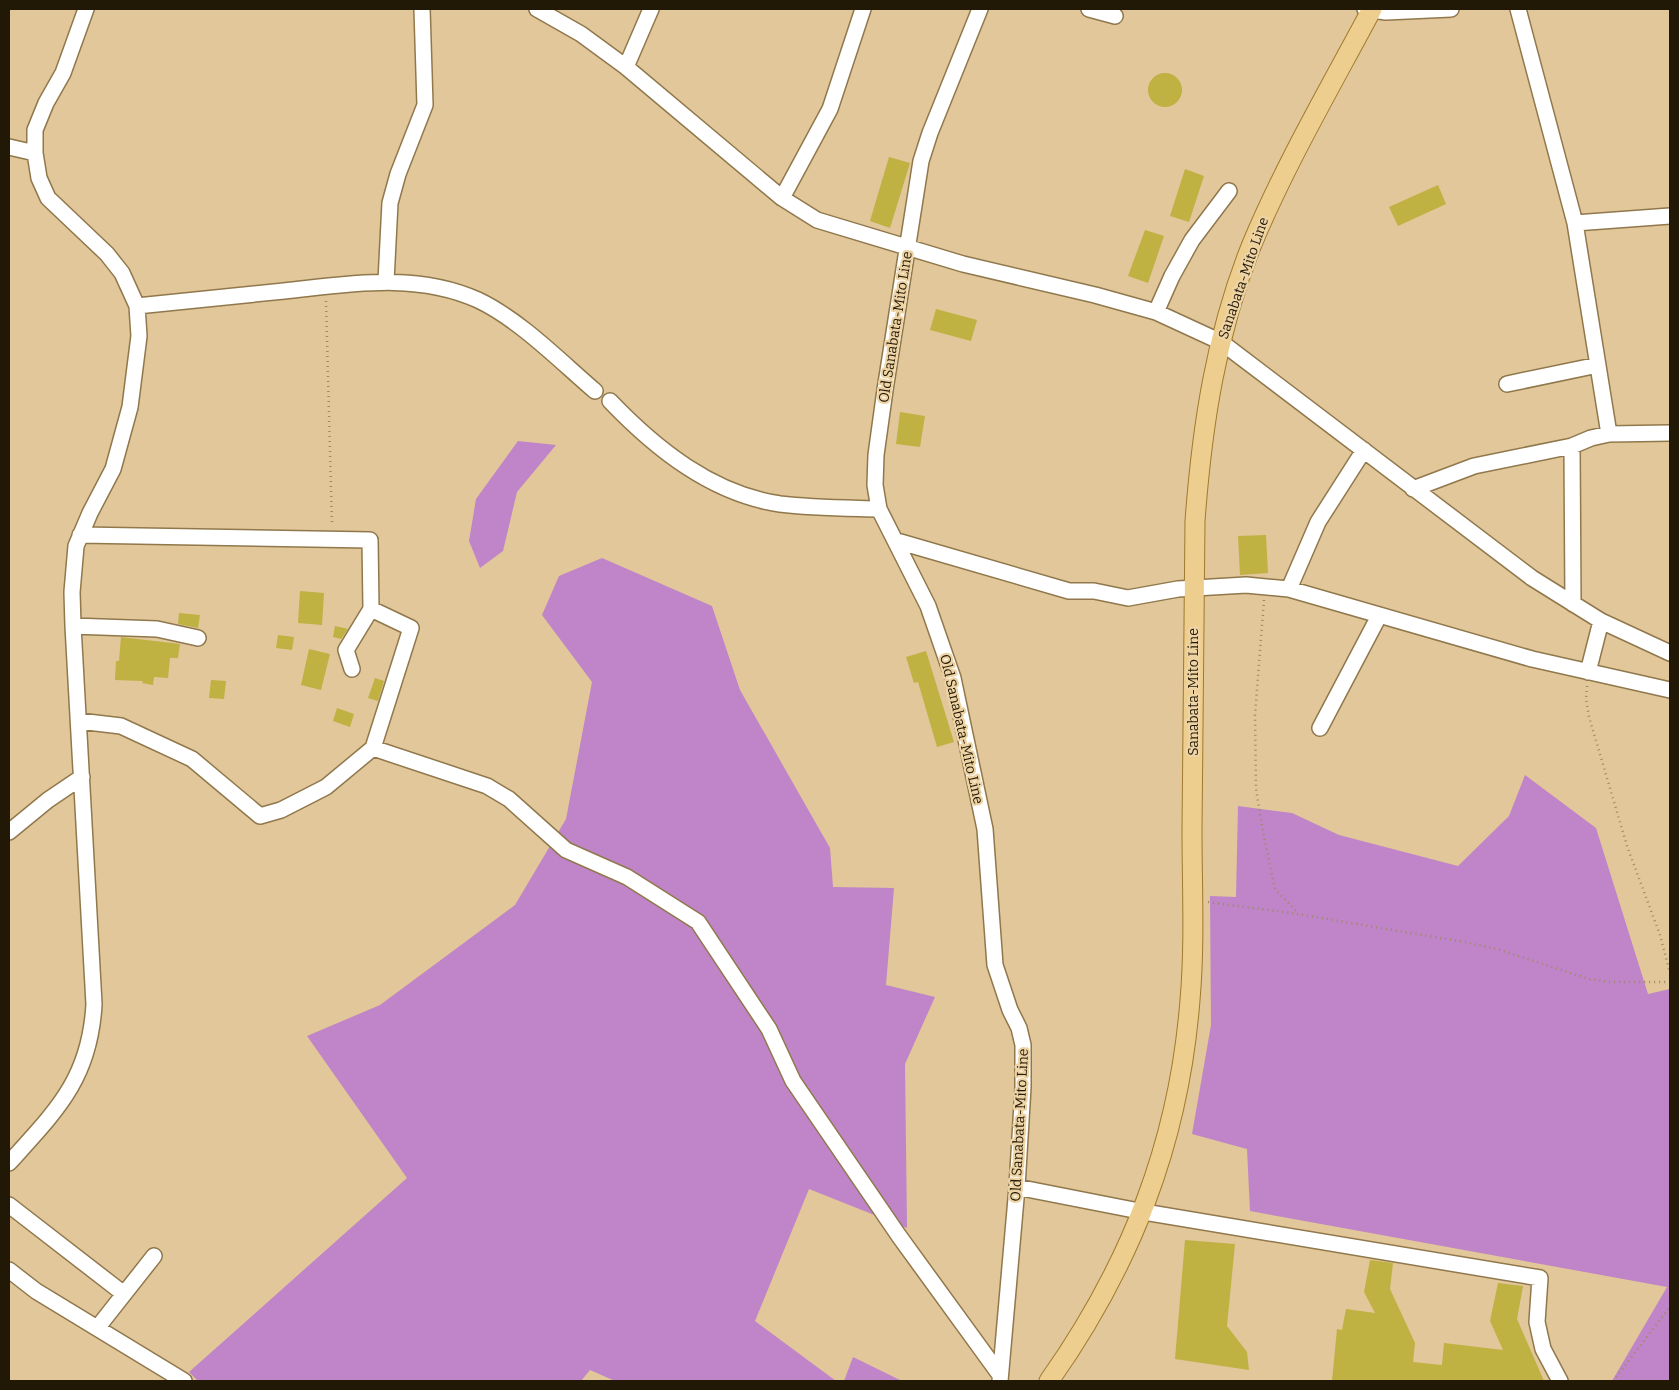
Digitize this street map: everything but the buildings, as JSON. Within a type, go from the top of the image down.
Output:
[{"type":"main road","name":"Sanabata-Mito Line","points":[[1049,1381],[1110,1284],[1144,1212],[1170,1127],[1180,1084],[1190,998],[1195,521],[1199,468],[1208,399],[1221,342],[1251,246],[1275,192],[1370,9]]},
{"type":"street","points":[[9,1163],[52,1116],[70,1092],[84,1062],[93,1025],[94,1004],[73,626],[73,566],[80,535],[112,469],[130,407],[139,336],[137,306],[122,273],[107,254],[48,198],[39,178],[35,153],[35,130],[46,103],[64,73],[86,9]]},
{"type":"street","points":[[386,281],[390,203],[398,174],[425,105],[422,9]]},
{"type":"street","points":[[537,9],[581,34],[626,67],[782,198],[817,220],[963,264],[1095,295],[1156,312],[1221,342],[1532,578],[1602,621],[1670,654]]},
{"type":"street","points":[[626,67],[651,9]]},
{"type":"street","points":[[782,198],[830,109],[863,9]]},
{"type":"street","name":"Old Sanabata-Mito Line","points":[[980,9],[930,133],[921,161],[876,455],[875,484],[879,509],[897,541],[928,606],[953,678],[985,829],[995,965],[1010,1010],[1019,1028],[1023,1045],[1023,1087],[1017,1187],[1000,1378]]},
{"type":"street","points":[[1089,9],[1114,16]]},
{"type":"street","points":[[1370,9],[1424,12],[1451,9]]},
{"type":"street","points":[[1518,9],[1575,223],[1609,434]]},
{"type":"street","points":[[9,147],[35,153]]},
{"type":"street","points":[[1156,312],[1172,276],[1192,240],[1229,191]]},
{"type":"street","points":[[1575,223],[1670,216]]},
{"type":"street","points":[[137,306],[386,281],[431,285],[450,289],[480,301],[524,331],[595,391]]},
{"type":"street","points":[[1507,384],[1598,365]]},
{"type":"street","points":[[610,401],[634,426],[689,470],[748,496],[794,505],[879,509]]},
{"type":"street","points":[[1414,489],[1474,466],[1572,446],[1591,438],[1609,434],[1670,433]]},
{"type":"street","points":[[1572,446],[1573,604]]},
{"type":"street","points":[[1289,590],[1318,522],[1364,450]]},
{"type":"street","points":[[80,535],[370,540],[371,609],[346,650],[352,669]]},
{"type":"street","points":[[897,541],[1069,591],[1094,591],[1128,598],[1194,589],[1265,586],[1289,590],[1532,659],[1670,690]]},
{"type":"street","points":[[79,721],[121,726],[192,759],[260,816],[282,810],[326,787],[373,748],[411,628],[371,609]]},
{"type":"street","points":[[1320,728],[1379,616]]},
{"type":"street","points":[[1588,672],[1602,621]]},
{"type":"street","points":[[73,626],[157,629],[198,638]]},
{"type":"street","points":[[373,748],[487,786],[509,799],[566,850],[627,877],[698,922],[769,1029],[792,1081],[1000,1378]]},
{"type":"street","points":[[9,832],[48,800],[82,777]]},
{"type":"street","points":[[1017,1187],[1144,1212],[1540,1278],[1537,1322],[1543,1349],[1560,1381]]},
{"type":"street","points":[[9,1205],[124,1294]]},
{"type":"street","points":[[98,1327],[154,1256]]},
{"type":"street","points":[[9,1270],[36,1291],[184,1381]]},
{"type":"path","points":[[326,287],[333,540]]},
{"type":"path","points":[[1265,586],[1255,715],[1256,788],[1275,889],[1298,914]]},
{"type":"path","points":[[1588,672],[1586,698],[1589,718],[1627,846],[1660,935],[1670,973]]},
{"type":"path","points":[[1192,901],[1298,914],[1497,949],[1589,979],[1610,982],[1670,982]]},
{"type":"path","points":[[1613,1381],[1670,1307]]},
{"type":"shaded area","points":[[518,441],[556,445],[517,492],[503,551],[480,568],[469,541],[476,499]]},
{"type":"shaded area","points":[[602,558],[712,606],[740,690],[830,848],[833,887],[894,888],[886,985],[935,997],[905,1064],[907,1228],[809,1189],[755,1321],[836,1381],[615,1381],[590,1370],[581,1381],[198,1381],[189,1372],[407,1178],[307,1036],[380,1005],[515,905],[566,819],[592,682],[542,615],[559,576]]},
{"type":"shaded area","points":[[1525,775],[1596,828],[1648,994],[1670,989],[1670,1381],[1612,1381],[1667,1287],[1250,1211],[1247,1149],[1192,1134],[1211,1025],[1210,896],[1236,897],[1238,806],[1292,813],[1339,835],[1458,866],[1509,816]]},
{"type":"shaded area","points":[[853,1357],[902,1381],[844,1381]]}]
